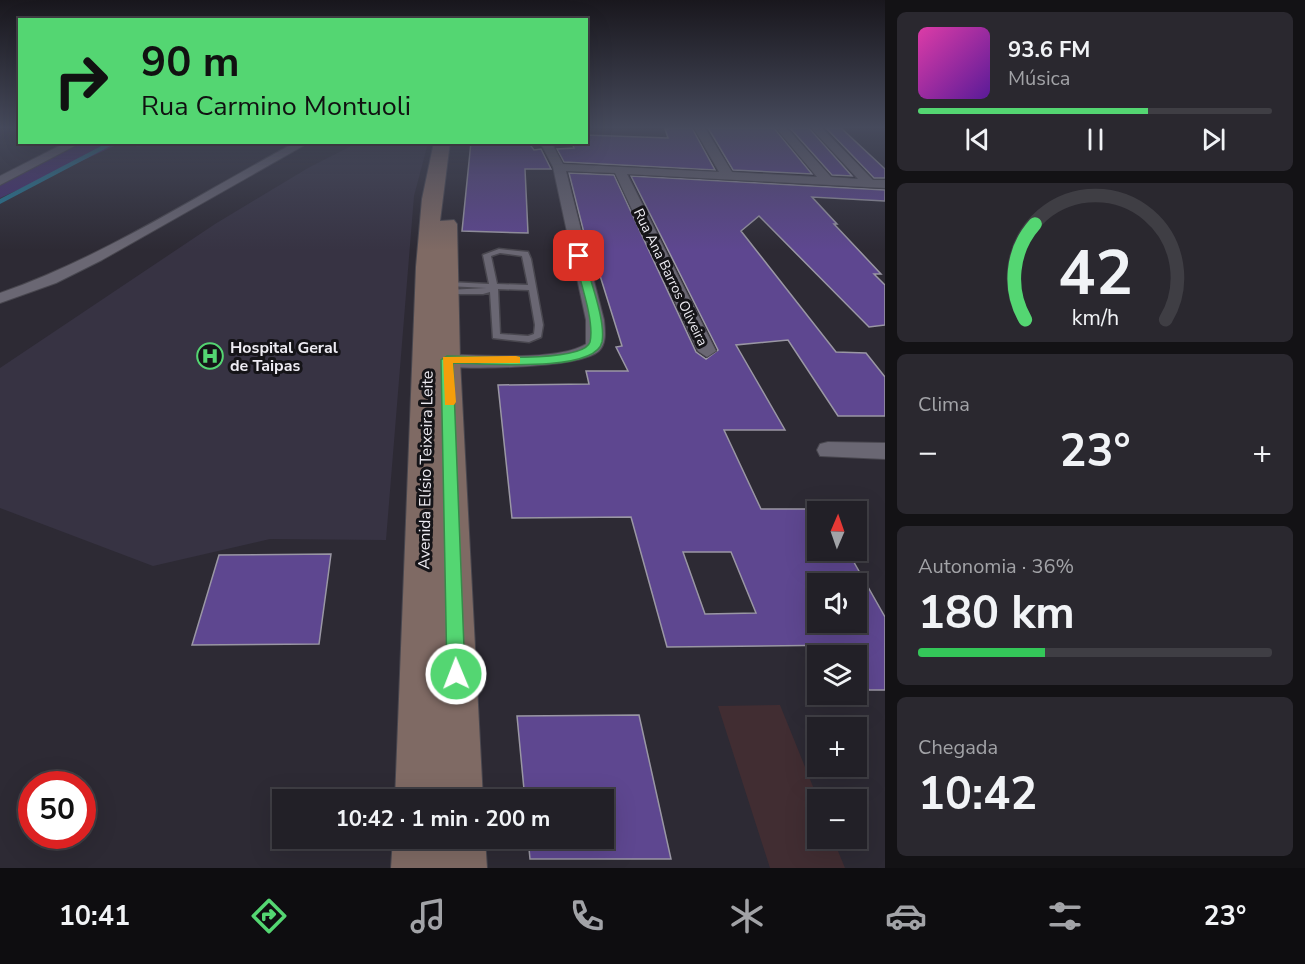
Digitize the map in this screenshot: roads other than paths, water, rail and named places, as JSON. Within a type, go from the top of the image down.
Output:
[{"type":"main road","name":"Avenida Elísio Teixeira Leite","points":[[437,169],[430,200],[443,278]]},
{"type":"main road","name":"Avenida Elísio Teixeira Leite","points":[[418,789],[437,360],[451,169]]},
{"type":"main road","name":"Avenida Elísio Teixeira Leite","points":[[437,360],[458,789]]},
{"type":"main road","points":[[417,868],[418,849]]},
{"type":"main road","points":[[460,849],[460,868]]},
{"type":"street","points":[[0,182],[26,169]]},
{"type":"street","points":[[0,298],[56,278],[101,257],[256,169]]},
{"type":"street","points":[[437,360],[555,360],[578,356],[592,349],[596,342],[594,320],[559,169]]},
{"type":"street","points":[[589,169],[885,184]]},
{"type":"street","points":[[723,169],[728,176]]},
{"type":"street","points":[[816,169],[827,181]]},
{"type":"street","points":[[855,169],[869,183]]},
{"type":"street","name":"Rua Ana Barros Oliveira","points":[[619,170],[707,351]]},
{"type":"street","points":[[828,450],[885,451]]},
{"type":"lane","points":[[500,251],[525,254],[531,288],[540,332],[538,335],[529,339],[496,336],[494,288],[487,255],[500,251]]},
{"type":"lane","points":[[443,278],[483,292],[494,288],[531,288]]},
{"type":"water","points":[[58,169],[67,169],[0,204],[0,199]]},
{"type":"place","name":"Hospital Geral de Taipas","points":[[210,356]]}]
